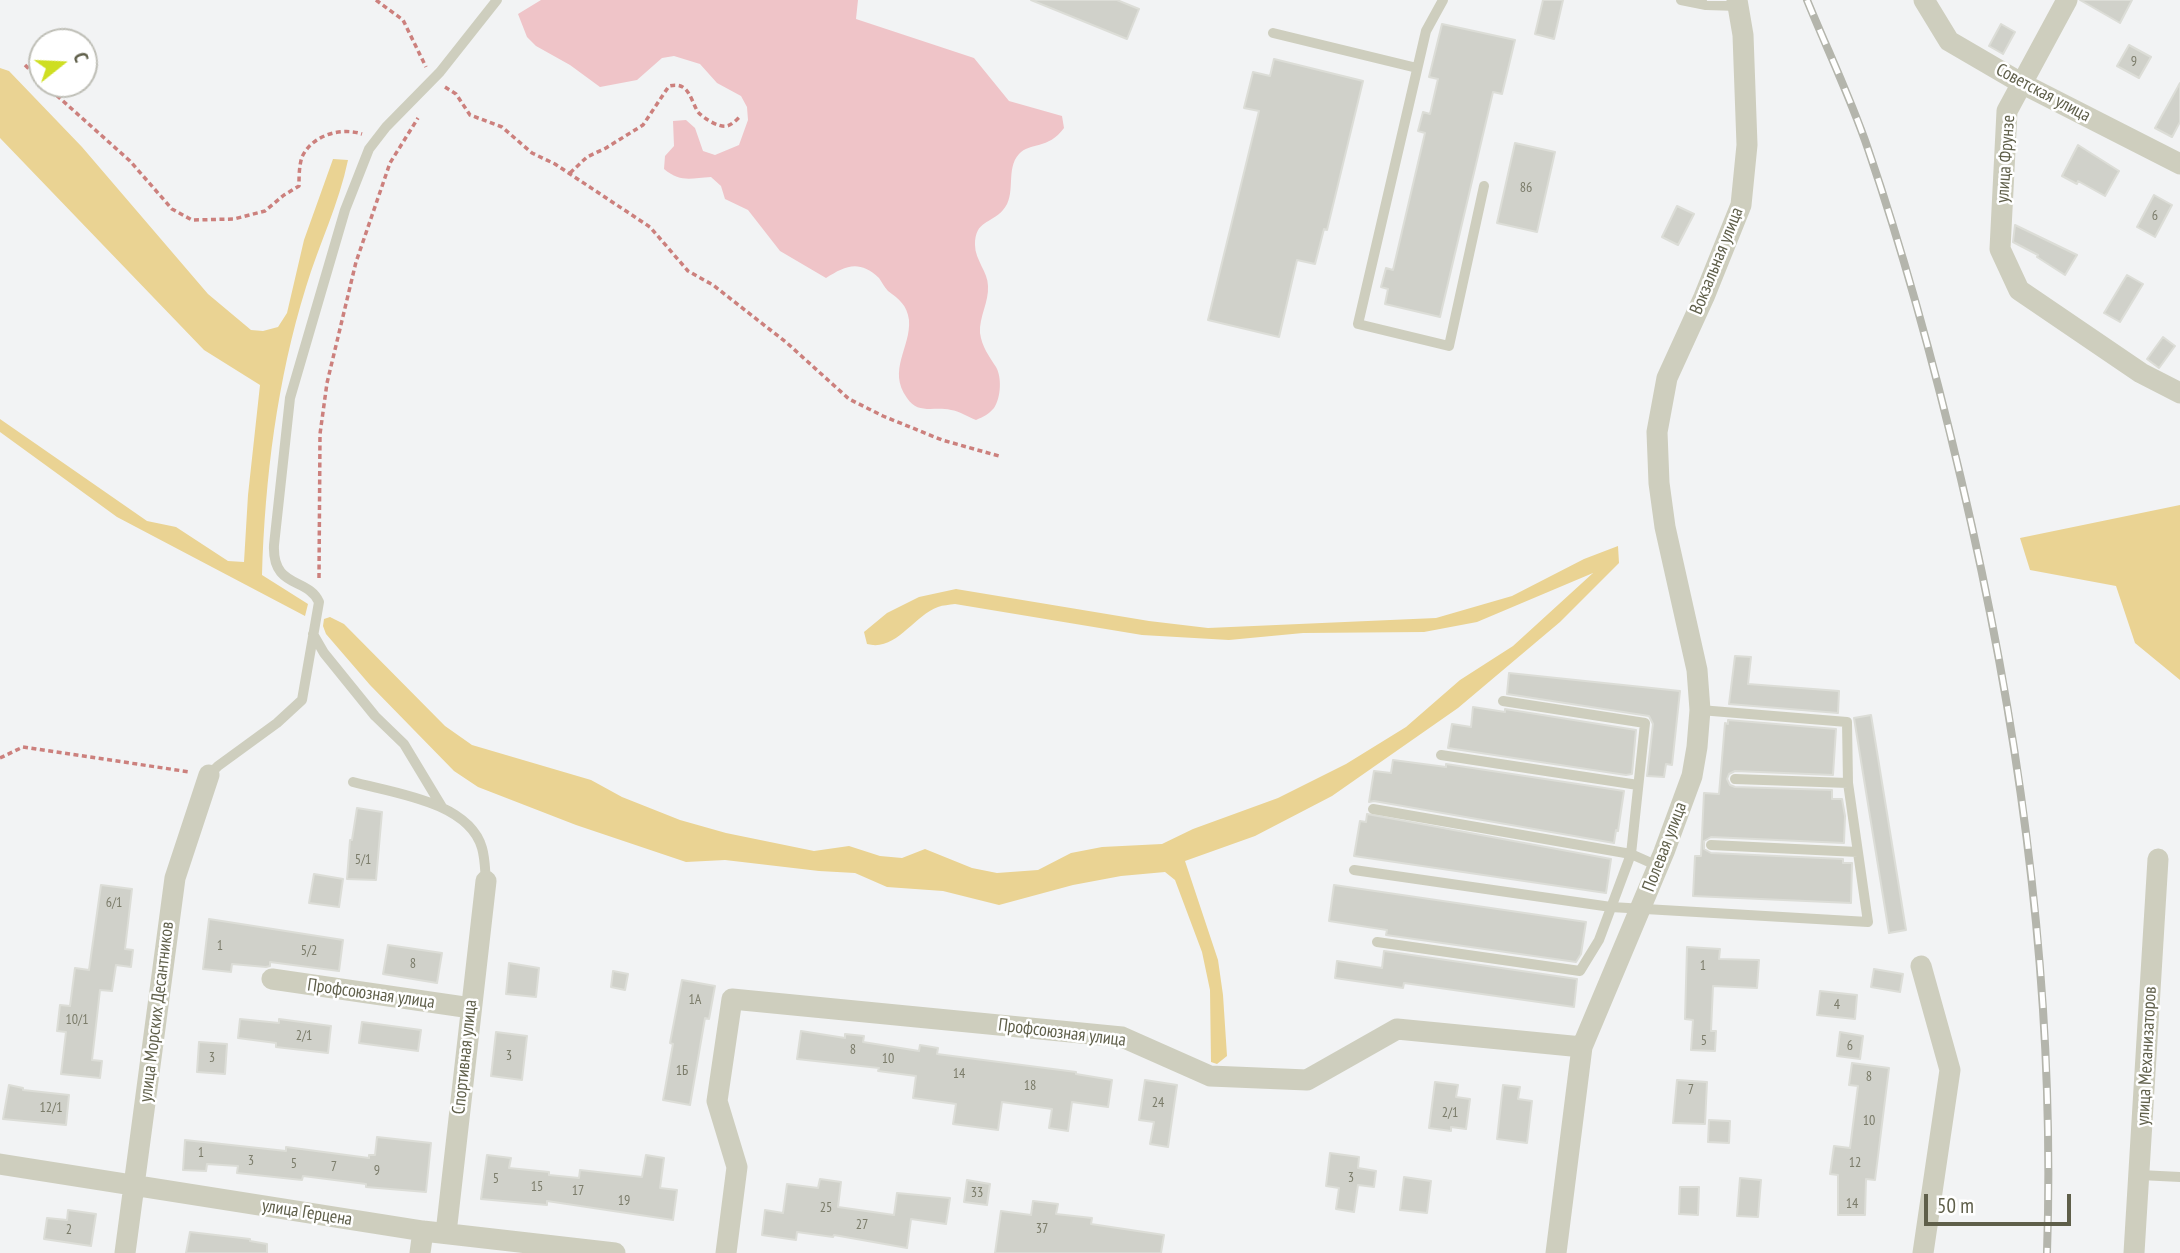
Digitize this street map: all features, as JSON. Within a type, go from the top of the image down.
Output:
[{"type":"street","name":"Советская улица","points":[[1924,0],[1949,41],[2021,83],[2180,164]]},
{"type":"street","name":"улица Фрунзе","points":[[2067,0],[2007,111],[2000,249],[2019,290],[2141,373],[2180,393]]},
{"type":"street","name":"Вокзальная улица","points":[[1657,432],[1667,378],[1704,297],[1741,205],[1747,145],[1743,35],[1738,3]]},
{"type":"street","name":"Полевая улица","points":[[1556,1253],[1582,1047],[1658,866],[1692,776],[1700,710],[1697,670],[1665,527],[1659,483],[1657,432]]},
{"type":"street","name":"улица Морских Десантников","points":[[125,1253],[175,878],[209,775]]},
{"type":"street","name":"улица Механизаторов","points":[[2134,1253],[2158,859]]},
{"type":"street","name":"Спортивная улица","points":[[446,1233],[486,881]]},
{"type":"street","points":[[1921,966],[1950,1070],[1923,1253]]},
{"type":"street","name":"Профсоюзная улица","points":[[272,979],[471,1008]]},
{"type":"street","name":"Профсоюзная улица","points":[[726,1253],[737,1167],[717,1101],[732,999],[1122,1037],[1210,1076],[1307,1080],[1397,1030],[1582,1047]]},
{"type":"street","name":"улица Герцена","points":[[0,1164],[423,1231],[615,1253]]},
{"type":"street","points":[[420,1253],[423,1231]]},
{"type":"lane","points":[[209,775],[277,723],[302,700],[319,602],[316,596],[284,577],[273,560],[290,398],[345,210],[369,149],[433,80],[497,0]]},
{"type":"lane","points":[[1443,0],[1426,30],[1358,324],[1449,346],[1484,186]]},
{"type":"lane","points":[[1681,0],[1706,5],[1738,3]]},
{"type":"lane","points":[[1273,33],[1418,68]]},
{"type":"lane","points":[[313,634],[324,653],[375,716],[404,744],[442,807]]},
{"type":"lane","points":[[1377,942],[1580,971],[1599,940],[1631,854],[1646,723],[1503,701]]},
{"type":"lane","points":[[1354,870],[1611,907],[1868,922],[1848,783],[1847,722],[1700,710]]},
{"type":"lane","points":[[1441,755],[1639,785]]},
{"type":"lane","points":[[1735,779],[1848,783]]},
{"type":"lane","points":[[353,782],[442,807],[465,820],[482,847],[486,881]]},
{"type":"lane","points":[[1373,809],[1631,854],[1658,866]]},
{"type":"lane","points":[[1711,845],[1858,852]]},
{"type":"lane","points":[[2140,1175],[2180,1177]]},
{"type":"path","points":[[376,0],[403,20],[433,80],[456,94],[470,115],[502,127],[532,153],[569,173],[650,227],[688,271],[713,285],[787,343],[849,399],[942,440],[999,456]]},
{"type":"path","points":[[25,65],[28,68]]},
{"type":"path","points":[[569,173],[587,157],[643,125],[669,86],[677,84],[685,88],[699,112],[719,126],[728,126],[741,116]]},
{"type":"path","points":[[60,98],[130,161],[172,209],[192,220],[234,219],[265,211],[299,186],[303,156],[314,142],[342,129],[377,139]]},
{"type":"path","points":[[316,596],[320,575],[320,434],[327,383],[356,262],[390,163],[419,117]]},
{"type":"path","points":[[0,758],[23,747],[209,775]]},
{"type":"shaded area","points":[[541,0],[858,0],[856,19],[974,58],[1009,101],[1062,116],[1064,128],[1058,135],[1019,154],[1013,167],[1007,204],[984,223],[976,237],[976,250],[988,286],[980,333],[984,347],[998,371],[1000,382],[994,408],[976,420],[954,411],[921,408],[911,403],[901,388],[899,378],[909,330],[908,315],[902,303],[888,291],[879,278],[865,268],[852,266],[826,278],[780,251],[748,210],[725,199],[721,186],[711,177],[681,178],[664,169],[665,156],[674,146],[673,121],[686,120],[695,128],[703,151],[715,155],[739,145],[748,120],[747,107],[741,96],[717,83],[700,64],[674,56],[662,58],[637,80],[600,87],[570,65],[536,46],[527,37],[518,14]]},
{"type":"shaded area","points":[[0,68],[9,71],[28,91],[28,98],[35,98],[82,147],[208,294],[251,330],[263,331],[278,327],[287,313],[304,240],[333,159],[348,160],[306,287],[287,358],[274,430],[266,502],[262,575],[308,604],[305,616],[117,517],[0,432],[0,419],[147,521],[176,527],[228,561],[244,562],[260,385],[204,350],[0,138]]},
{"type":"shaded area","points":[[2180,505],[2180,680],[2135,643],[2116,586],[2030,570],[2020,538]]},
{"type":"shaded area","points":[[1618,546],[1619,563],[1560,622],[1458,708],[1332,796],[1255,836],[1185,861],[1218,960],[1227,1056],[1217,1064],[1211,1062],[1210,990],[1202,952],[1175,880],[1165,872],[1121,876],[1073,885],[999,905],[943,891],[887,887],[855,873],[725,860],[686,862],[576,825],[478,787],[454,771],[370,685],[326,634],[323,626],[324,619],[330,617],[344,624],[445,726],[472,745],[591,780],[622,797],[680,820],[726,833],[814,851],[849,846],[880,856],[902,858],[925,849],[972,868],[997,873],[1038,870],[1071,853],[1102,847],[1162,844],[1193,829],[1278,798],[1346,764],[1406,727],[1460,680],[1513,646],[1593,573],[1477,622],[1424,632],[1303,633],[1229,640],[1142,635],[955,604],[940,606],[929,612],[887,643],[867,644],[864,632],[887,613],[919,597],[956,589],[1149,621],[1208,628],[1436,618],[1512,596],[1584,559]]},
{"type":"building","points":[[1031,0],[1117,0],[1139,9],[1127,39]]},
{"type":"building","points":[[1543,0],[1563,0],[1554,39],[1535,34]]},
{"type":"building","points":[[2080,0],[2132,0],[2120,23]]},
{"type":"building","points":[[1442,24],[1515,40],[1502,94],[1493,92],[1440,317],[1385,304],[1388,289],[1381,287],[1386,268],[1393,270],[1425,133],[1418,131],[1423,112],[1430,114],[1438,79],[1429,77]]},
{"type":"building","points":[[2001,24],[2015,32],[2003,54],[1989,46]]},
{"type":"building","points":[[2129,45],[2151,57],[2139,78],[2117,66]]},
{"type":"building","points":[[1274,59],[1363,81],[1327,230],[1324,229],[1315,264],[1297,260],[1279,337],[1208,320],[1259,111],[1244,108],[1253,72],[1270,76]]},
{"type":"building","points":[[2180,83],[2180,122],[2172,137],[2155,128]]},
{"type":"building","points":[[1515,143],[1555,152],[1537,232],[1497,223]]},
{"type":"building","points":[[2078,145],[2119,171],[2105,196],[2078,181],[2077,184],[2062,176]]},
{"type":"building","points":[[2154,195],[2172,205],[2155,237],[2137,227]]},
{"type":"building","points":[[1677,206],[1694,214],[1678,245],[1662,237]]},
{"type":"building","points":[[2015,225],[2077,255],[2065,275],[2037,257],[2038,255],[2013,242]]},
{"type":"building","points":[[2127,275],[2143,284],[2120,322],[2104,313]]},
{"type":"building","points":[[2163,337],[2175,346],[2159,368],[2147,359]]},
{"type":"building","points":[[1735,656],[1751,657],[1748,684],[1839,691],[1838,713],[1729,704]]},
{"type":"building","points":[[1509,673],[1680,691],[1672,765],[1666,764],[1664,777],[1647,776],[1653,724],[1649,716],[1507,694]]},
{"type":"building","points":[[1473,707],[1505,712],[1505,709],[1636,730],[1632,774],[1448,748],[1452,724],[1471,727]]},
{"type":"building","points":[[1871,715],[1906,930],[1889,933],[1854,718]]},
{"type":"building","points":[[1728,720],[1836,729],[1833,775],[1735,771],[1729,774],[1727,779],[1730,785],[1735,787],[1832,790],[1832,799],[1842,799],[1845,816],[1844,843],[1711,837],[1704,841],[1704,849],[1711,853],[1843,859],[1843,863],[1852,863],[1851,903],[1693,896],[1695,856],[1701,856],[1704,793],[1719,794],[1725,723],[1728,724]]},
{"type":"building","points":[[1393,760],[1446,767],[1446,764],[1624,791],[1614,843],[1369,802],[1374,771],[1391,773]]},
{"type":"building","points":[[357,808],[382,812],[376,880],[347,879],[350,840]]},
{"type":"building","points":[[1367,814],[1611,859],[1606,893],[1354,856],[1360,821],[1366,822]]},
{"type":"building","points":[[314,874],[343,879],[339,907],[309,903]]},
{"type":"building","points":[[101,885],[132,889],[125,949],[133,950],[131,967],[116,965],[112,991],[100,990],[92,1060],[102,1061],[100,1078],[61,1074],[66,1032],[57,1031],[60,1005],[70,1006],[75,968],[89,970]]},
{"type":"building","points":[[1334,885],[1586,922],[1581,954],[1576,962],[1386,935],[1387,930],[1329,921]]},
{"type":"building","points":[[209,919],[343,940],[339,971],[270,962],[270,966],[266,967],[232,964],[231,972],[203,969]]},
{"type":"building","points":[[388,945],[442,953],[437,983],[383,974]]},
{"type":"building","points":[[1687,947],[1720,949],[1719,959],[1759,960],[1757,988],[1713,986],[1711,1031],[1716,1031],[1715,1051],[1691,1050],[1693,1020],[1685,1019]]},
{"type":"building","points":[[1384,951],[1577,979],[1574,1007],[1404,983],[1403,988],[1335,978],[1337,961],[1382,968]]},
{"type":"building","points":[[509,963],[539,968],[536,997],[506,994]]},
{"type":"building","points":[[1874,969],[1903,974],[1900,992],[1871,987]]},
{"type":"building","points":[[613,971],[628,974],[625,990],[611,987]]},
{"type":"building","points":[[682,980],[715,986],[709,1019],[705,1018],[690,1105],[663,1100]]},
{"type":"building","points":[[1820,991],[1857,995],[1855,1019],[1817,1015]]},
{"type":"building","points":[[240,1019],[279,1023],[279,1019],[331,1026],[328,1053],[276,1047],[276,1043],[238,1038]]},
{"type":"building","points":[[362,1022],[421,1030],[418,1051],[359,1043]]},
{"type":"building","points":[[801,1031],[845,1038],[845,1034],[864,1036],[863,1042],[919,1051],[920,1045],[938,1048],[937,1054],[1076,1072],[1112,1080],[1108,1107],[1072,1102],[1068,1131],[1049,1128],[1052,1109],[1002,1102],[998,1130],[953,1124],[956,1104],[913,1098],[916,1076],[878,1071],[879,1068],[797,1059]]},
{"type":"building","points":[[496,1032],[527,1036],[522,1080],[491,1076]]},
{"type":"building","points":[[1840,1032],[1863,1036],[1860,1059],[1837,1056]]},
{"type":"building","points":[[199,1042],[227,1044],[225,1074],[197,1072]]},
{"type":"building","points":[[1852,1063],[1889,1068],[1875,1180],[1866,1179],[1865,1215],[1838,1215],[1838,1175],[1830,1174],[1834,1146],[1850,1148],[1858,1086],[1849,1085]]},
{"type":"building","points":[[1145,1080],[1177,1085],[1168,1147],[1150,1144],[1154,1122],[1139,1120]]},
{"type":"building","points":[[1677,1080],[1707,1082],[1705,1124],[1673,1123]]},
{"type":"building","points":[[1435,1082],[1458,1085],[1456,1097],[1470,1099],[1466,1129],[1451,1127],[1451,1131],[1429,1128]]},
{"type":"building","points":[[9,1085],[23,1090],[69,1095],[66,1125],[3,1119]]},
{"type":"building","points":[[1503,1085],[1520,1087],[1518,1099],[1532,1101],[1527,1143],[1497,1139]]},
{"type":"building","points":[[1709,1120],[1730,1121],[1729,1143],[1708,1142]]},
{"type":"building","points":[[377,1137],[431,1143],[426,1192],[366,1187],[366,1184],[303,1176],[302,1180],[237,1173],[238,1166],[207,1164],[206,1171],[183,1170],[185,1140],[286,1151],[286,1147],[369,1158],[369,1155],[375,1155]]},
{"type":"building","points":[[1330,1153],[1359,1157],[1358,1168],[1376,1171],[1374,1187],[1358,1185],[1354,1212],[1336,1209],[1339,1188],[1326,1186]]},
{"type":"building","points":[[487,1155],[511,1158],[509,1168],[579,1178],[580,1170],[642,1177],[646,1155],[664,1158],[660,1188],[677,1190],[673,1220],[547,1201],[547,1205],[481,1199]]},
{"type":"building","points":[[1404,1177],[1431,1181],[1427,1213],[1400,1210]]},
{"type":"building","points":[[1740,1178],[1761,1180],[1758,1217],[1737,1216]]},
{"type":"building","points":[[820,1179],[841,1182],[838,1207],[894,1215],[897,1193],[950,1198],[946,1224],[911,1219],[907,1248],[834,1235],[797,1232],[796,1240],[762,1235],[765,1210],[783,1213],[787,1184],[818,1188]]},
{"type":"building","points":[[967,1180],[990,1184],[987,1205],[964,1202]]},
{"type":"building","points":[[1680,1187],[1699,1187],[1698,1215],[1679,1214]]},
{"type":"building","points":[[1033,1201],[1058,1204],[1056,1214],[1092,1218],[1091,1224],[1164,1235],[1161,1253],[995,1253],[1001,1211],[1031,1215]]},
{"type":"building","points":[[68,1210],[96,1214],[91,1246],[44,1239],[47,1218],[67,1220]]},
{"type":"building","points":[[190,1232],[250,1239],[267,1244],[267,1253],[186,1253]]},
{"type":"railway","points":[[1807,0],[1861,130],[1907,272],[1961,479],[2001,670],[2017,766],[2040,960],[2046,1057],[2047,1253]]}]
